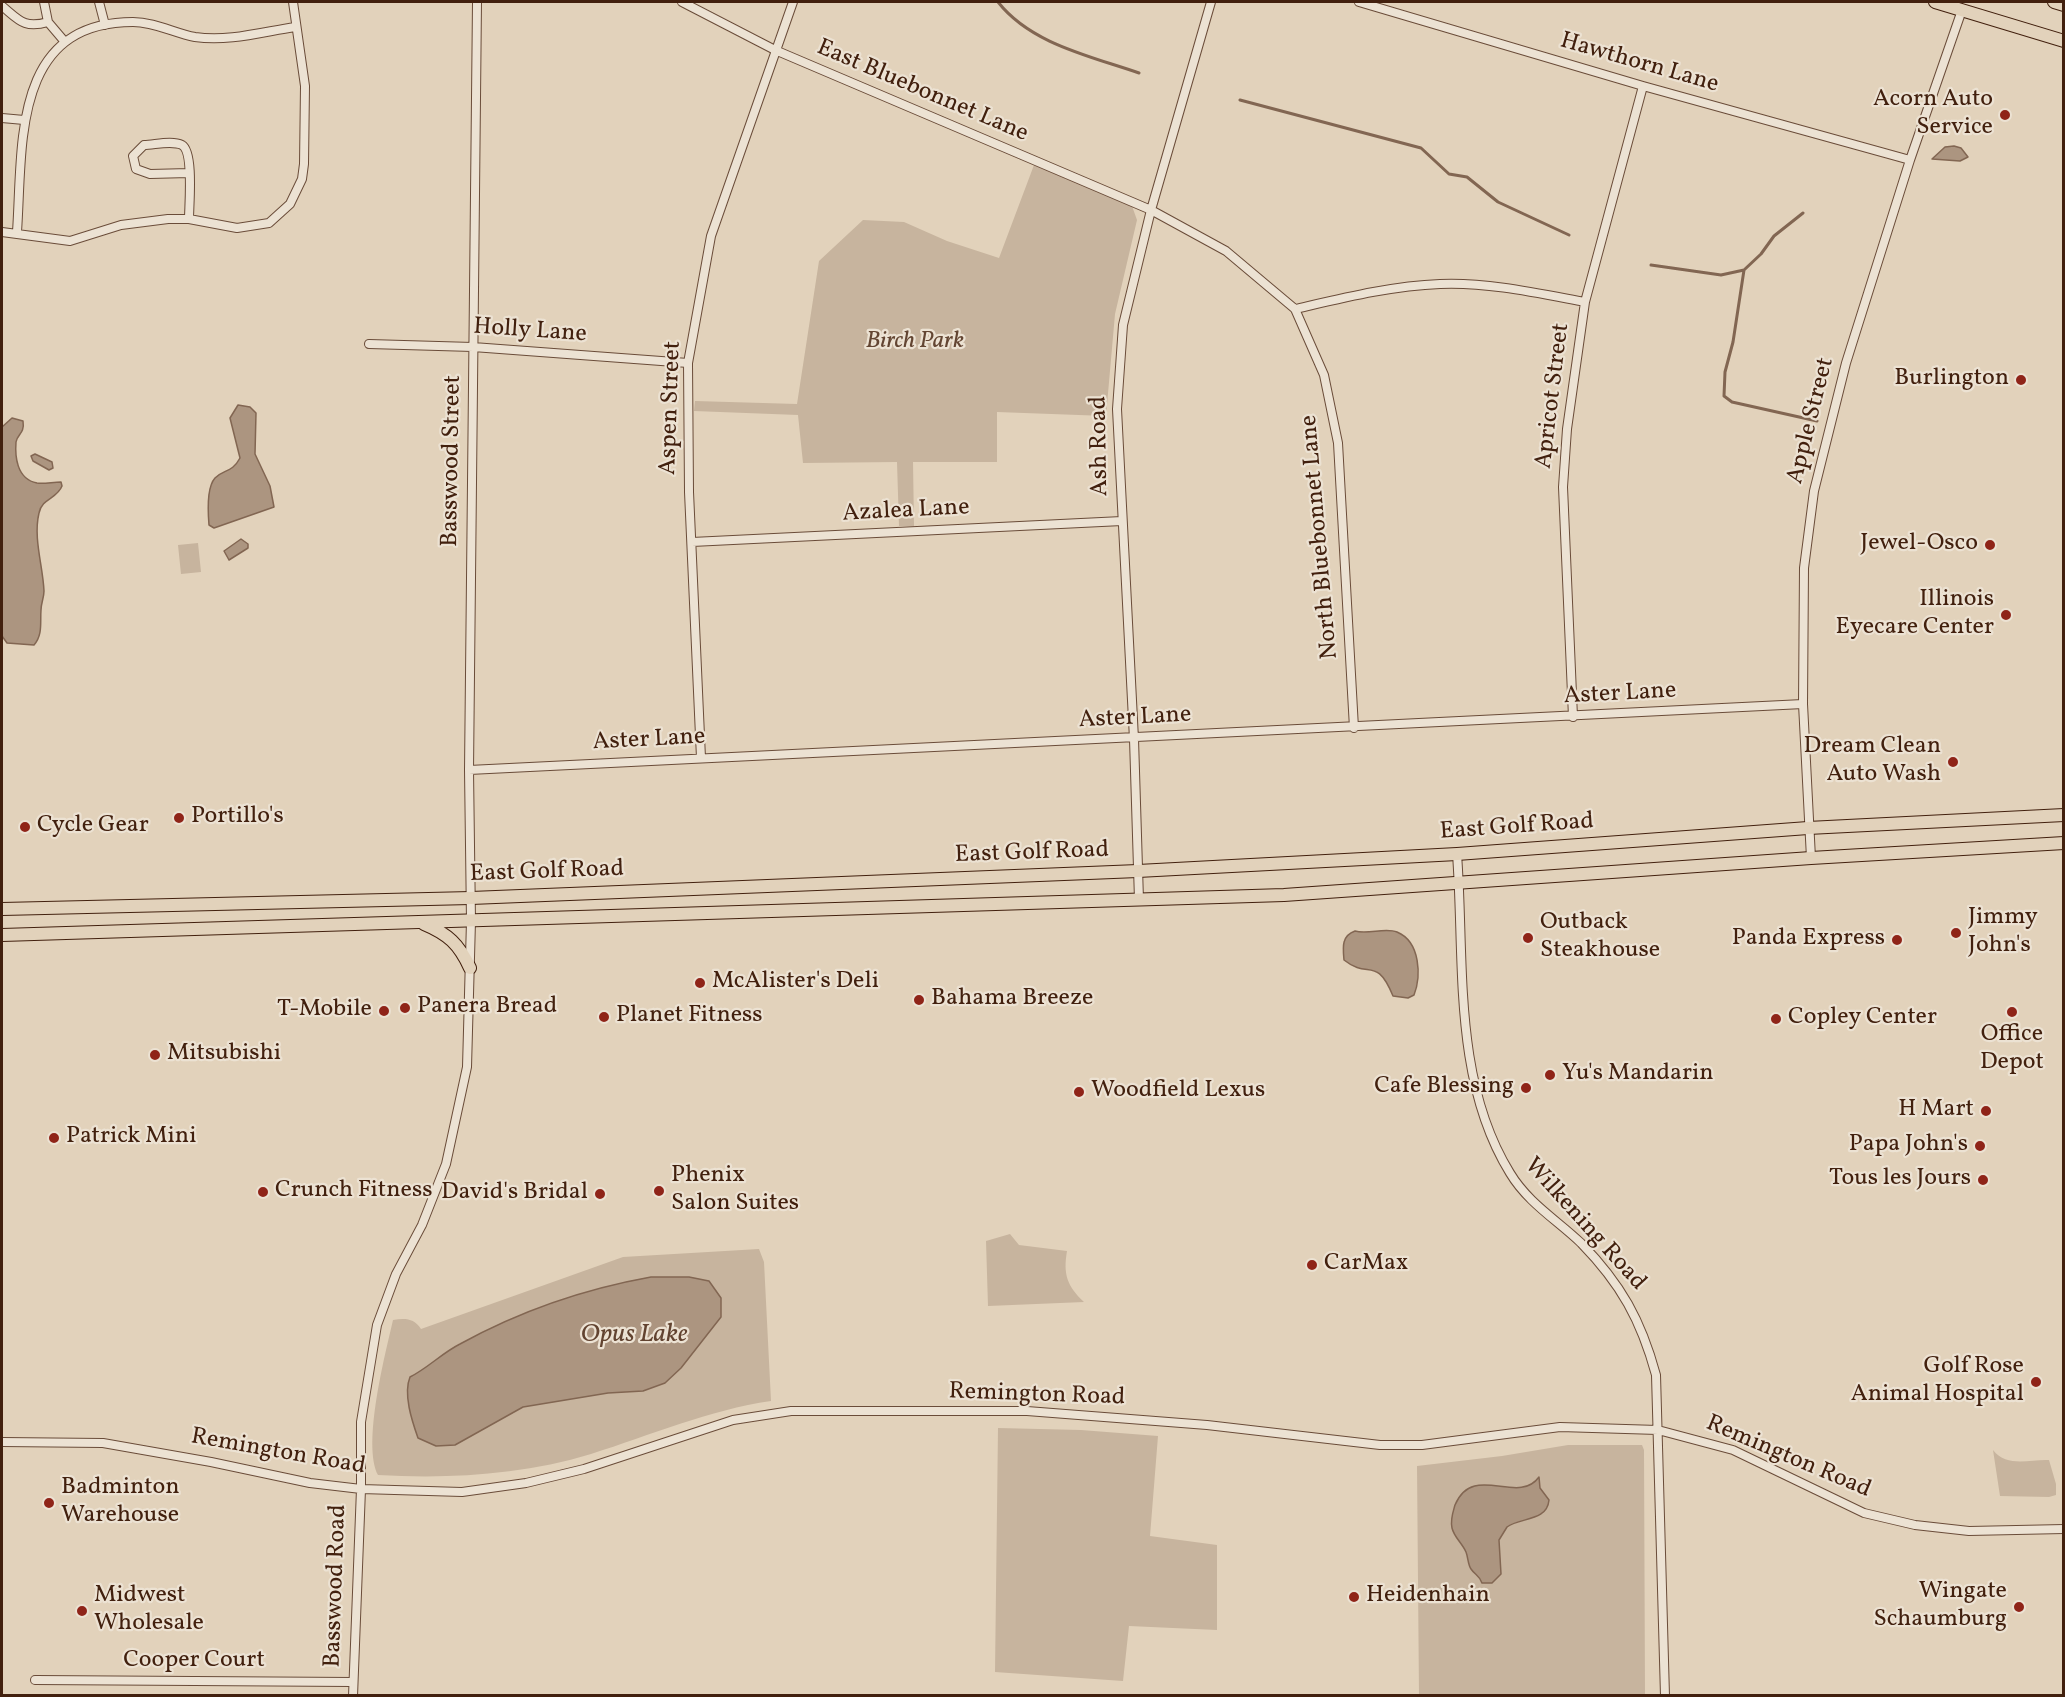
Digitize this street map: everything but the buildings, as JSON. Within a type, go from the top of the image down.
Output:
[{"type":"main road","points":[[1935,2],[2064,41]]},
{"type":"main road","points":[[2054,2],[2064,4]]},
{"type":"main road","name":"East Golf Road","points":[[2,909],[471,898],[1138,871],[1457,854],[1808,828],[2064,815]]},
{"type":"main road","name":"East Golf Road","points":[[2,935],[1284,896],[1810,858],[2064,843]]},
{"type":"main road","points":[[420,922],[443,931],[452,938],[459,946],[470,968]]},
{"type":"street","points":[[44,2],[48,22],[65,42]]},
{"type":"street","points":[[99,2],[105,25]]},
{"type":"street","points":[[2,232],[17,232],[70,241],[121,225],[189,219],[215,226],[255,227],[269,223],[290,204],[302,179],[304,164],[305,86],[293,2]]},
{"type":"street","name":"Basswood Street","points":[[471,921],[469,770],[477,2]]},
{"type":"street","name":"East Bluebonnet Lane","points":[[682,2],[775,50],[1150,210]]},
{"type":"street","name":"Aspen Street","points":[[701,758],[692,542],[688,363],[711,236],[793,2]]},
{"type":"street","name":"Ash Road","points":[[1139,900],[1134,739],[1117,409],[1123,325],[1150,210],[1210,2]]},
{"type":"street","name":"Hawthorn Lane","points":[[1359,2],[1643,87],[1910,160]]},
{"type":"street","points":[[2,6],[24,24],[32,26],[48,22]]},
{"type":"street","name":"Apple Street","points":[[1810,858],[1803,704],[1804,568],[1814,491],[1846,363],[1910,160],[1962,10]]},
{"type":"street","points":[[17,232],[27,101],[38,75],[65,42],[105,25],[144,23],[194,36],[217,39],[295,27]]},
{"type":"street","name":"Apricot Street","points":[[1573,717],[1563,487],[1568,429],[1585,302],[1643,87]]},
{"type":"street","points":[[2,118],[24,120]]},
{"type":"street","points":[[189,173],[143,173],[136,169],[134,156],[144,145],[176,143],[183,146],[188,152],[189,173],[189,219]]},
{"type":"street","name":"North Bluebonnet Lane","points":[[1150,210],[1226,251],[1295,309],[1324,375],[1338,443],[1354,728]]},
{"type":"street","points":[[1295,309],[1367,293],[1440,284],[1512,288],[1585,302]]},
{"type":"street","name":"Holly Lane","points":[[369,344],[473,347],[688,363]]},
{"type":"street","name":"Azalea Lane","points":[[692,542],[1122,521]]},
{"type":"street","name":"Aster Lane","points":[[469,770],[1134,739],[1803,704]]},
{"type":"street","name":"Wilkening Road","points":[[1457,854],[1466,1027],[1474,1082],[1489,1134],[1511,1175],[1545,1215],[1580,1243],[1634,1311],[1647,1342],[1656,1375],[1665,1695]]},
{"type":"street","name":"Basswood Road","points":[[353,1695],[361,1489],[358,1463],[361,1422],[377,1325],[396,1274],[422,1224],[446,1164],[462,1101],[468,1067],[471,921]]},
{"type":"street","name":"Remington Road","points":[[2,1442],[103,1443],[211,1462],[310,1483],[361,1489],[462,1492],[526,1483],[584,1469],[733,1420],[791,1411],[1027,1411],[1207,1425],[1380,1445],[1422,1445],[1560,1427],[1658,1430],[1732,1450],[1864,1513],[1916,1526],[1969,1531],[2064,1529]]},
{"type":"street","name":"Cooper Court","points":[[34,1680],[353,1682]]},
{"type":"green space","name":"Birch Park","points":[[1034,165],[1132,206],[1137,220],[1115,314],[1106,416],[997,412],[997,462],[913,462],[914,526],[899,526],[897,462],[803,463],[798,415],[694,411],[695,401],[797,404],[819,261],[863,220],[904,222],[947,241],[999,258]]},
{"type":"green space","points":[[198,543],[201,572],[181,574],[178,545]]},
{"type":"green space","points":[[1010,1234],[1019,1245],[1067,1251],[1066,1273],[1070,1285],[1084,1302],[988,1306],[986,1241]]},
{"type":"green space","points":[[759,1249],[764,1262],[771,1401],[725,1410],[591,1454],[539,1467],[458,1476],[378,1475],[372,1443],[376,1399],[393,1320],[409,1320],[421,1329],[623,1257]]},
{"type":"green space","points":[[998,1428],[1081,1430],[1158,1436],[1150,1536],[1217,1545],[1217,1630],[1129,1626],[1123,1681],[995,1672]]},
{"type":"green space","points":[[1568,1445],[1642,1445],[1644,1450],[1645,1695],[1419,1695],[1417,1466],[1502,1456]]},
{"type":"green space","points":[[1993,1450],[1999,1456],[2012,1461],[2049,1460],[2056,1484],[2056,1495],[2049,1497],[2000,1496]]},
{"type":"water","points":[[1945,147],[1961,148],[1968,157],[1960,161],[1932,159]]},
{"type":"water","points":[[238,405],[250,407],[256,413],[255,454],[270,486],[274,507],[214,528],[209,525],[208,514],[212,482],[218,475],[231,469],[240,458],[230,418]]},
{"type":"water","points":[[12,418],[23,421],[23,429],[17,439],[16,447],[21,472],[30,481],[61,482],[62,486],[57,494],[43,504],[37,523],[44,591],[40,633],[34,645],[7,643],[2,636],[2,427]]},
{"type":"water","points":[[35,454],[52,462],[53,468],[49,470],[33,461],[31,456]]},
{"type":"water","points":[[241,539],[248,544],[248,548],[229,560],[224,551]]},
{"type":"water","points":[[1355,931],[1392,931],[1405,937],[1411,944],[1417,960],[1418,979],[1414,995],[1408,998],[1393,996],[1382,976],[1377,972],[1353,966],[1344,960],[1345,939]]},
{"type":"water","name":"Opus Lake","points":[[651,1277],[689,1277],[709,1281],[721,1298],[721,1317],[681,1368],[665,1383],[643,1391],[608,1393],[523,1407],[455,1445],[436,1446],[418,1438],[408,1399],[410,1377],[460,1344],[529,1311],[601,1288]]},
{"type":"water","points":[[1539,1477],[1540,1488],[1549,1500],[1547,1507],[1538,1516],[1507,1527],[1499,1540],[1501,1574],[1492,1583],[1482,1583],[1470,1567],[1466,1552],[1453,1531],[1451,1525],[1455,1505],[1463,1493],[1473,1487],[1484,1485],[1520,1488],[1530,1485]]},
{"type":"waterway","points":[[998,2],[1027,28],[1044,38],[1062,47],[1139,73]]},
{"type":"waterway","points":[[1240,100],[1421,148],[1449,174],[1467,177],[1498,202],[1569,235]]},
{"type":"waterway","points":[[1744,270],[1761,254],[1774,236],[1803,213]]},
{"type":"waterway","points":[[1651,265],[1721,275],[1744,270]]},
{"type":"waterway","points":[[1744,270],[1733,342],[1725,372],[1724,396],[1732,402],[1817,421]]},
{"type":"place","name":"Acorn Auto Service","points":[[2005,115]]},
{"type":"place","name":"Burlington","points":[[2021,380]]},
{"type":"place","name":"Jewel-Osco","points":[[1990,545]]},
{"type":"place","name":"Illinois Eyecare Center","points":[[2006,615]]},
{"type":"place","name":"Dream Clean Auto Wash","points":[[1953,762]]},
{"type":"place","name":"Portillo's","points":[[179,818]]},
{"type":"place","name":"Cycle Gear","points":[[25,827]]},
{"type":"place","name":"Jimmy John's","points":[[1956,933]]},
{"type":"place","name":"Outback Steakhouse","points":[[1528,938]]},
{"type":"place","name":"Panda Express","points":[[1897,940]]},
{"type":"place","name":"McAlister's Deli","points":[[700,983]]},
{"type":"place","name":"Bahama Breeze","points":[[919,1000]]},
{"type":"place","name":"Panera Bread","points":[[405,1008]]},
{"type":"place","name":"T-Mobile","points":[[384,1011]]},
{"type":"place","name":"Office Depot","points":[[2012,1012]]},
{"type":"place","name":"Planet Fitness","points":[[604,1017]]},
{"type":"place","name":"Copley Center","points":[[1776,1019]]},
{"type":"place","name":"Mitsubishi","points":[[155,1055]]},
{"type":"place","name":"Yu's Mandarin","points":[[1550,1075]]},
{"type":"place","name":"Cafe Blessing","points":[[1526,1088]]},
{"type":"place","name":"Woodfield Lexus","points":[[1079,1092]]},
{"type":"place","name":"H Mart","points":[[1986,1111]]},
{"type":"place","name":"Patrick Mini","points":[[54,1138]]},
{"type":"place","name":"Papa John's","points":[[1980,1146]]},
{"type":"place","name":"Tous les Jours","points":[[1983,1180]]},
{"type":"place","name":"Phenix Salon Suites","points":[[659,1191]]},
{"type":"place","name":"Crunch Fitness","points":[[263,1192]]},
{"type":"place","name":"David's Bridal","points":[[600,1194]]},
{"type":"place","name":"CarMax","points":[[1312,1265]]},
{"type":"place","name":"Golf Rose Animal Hospital","points":[[2036,1382]]},
{"type":"place","name":"Badminton Warehouse","points":[[49,1503]]},
{"type":"place","name":"Heidenhain","points":[[1354,1597]]},
{"type":"place","name":"Wingate Schaumburg","points":[[2019,1607]]},
{"type":"place","name":"Midwest Wholesale","points":[[82,1611]]}]
